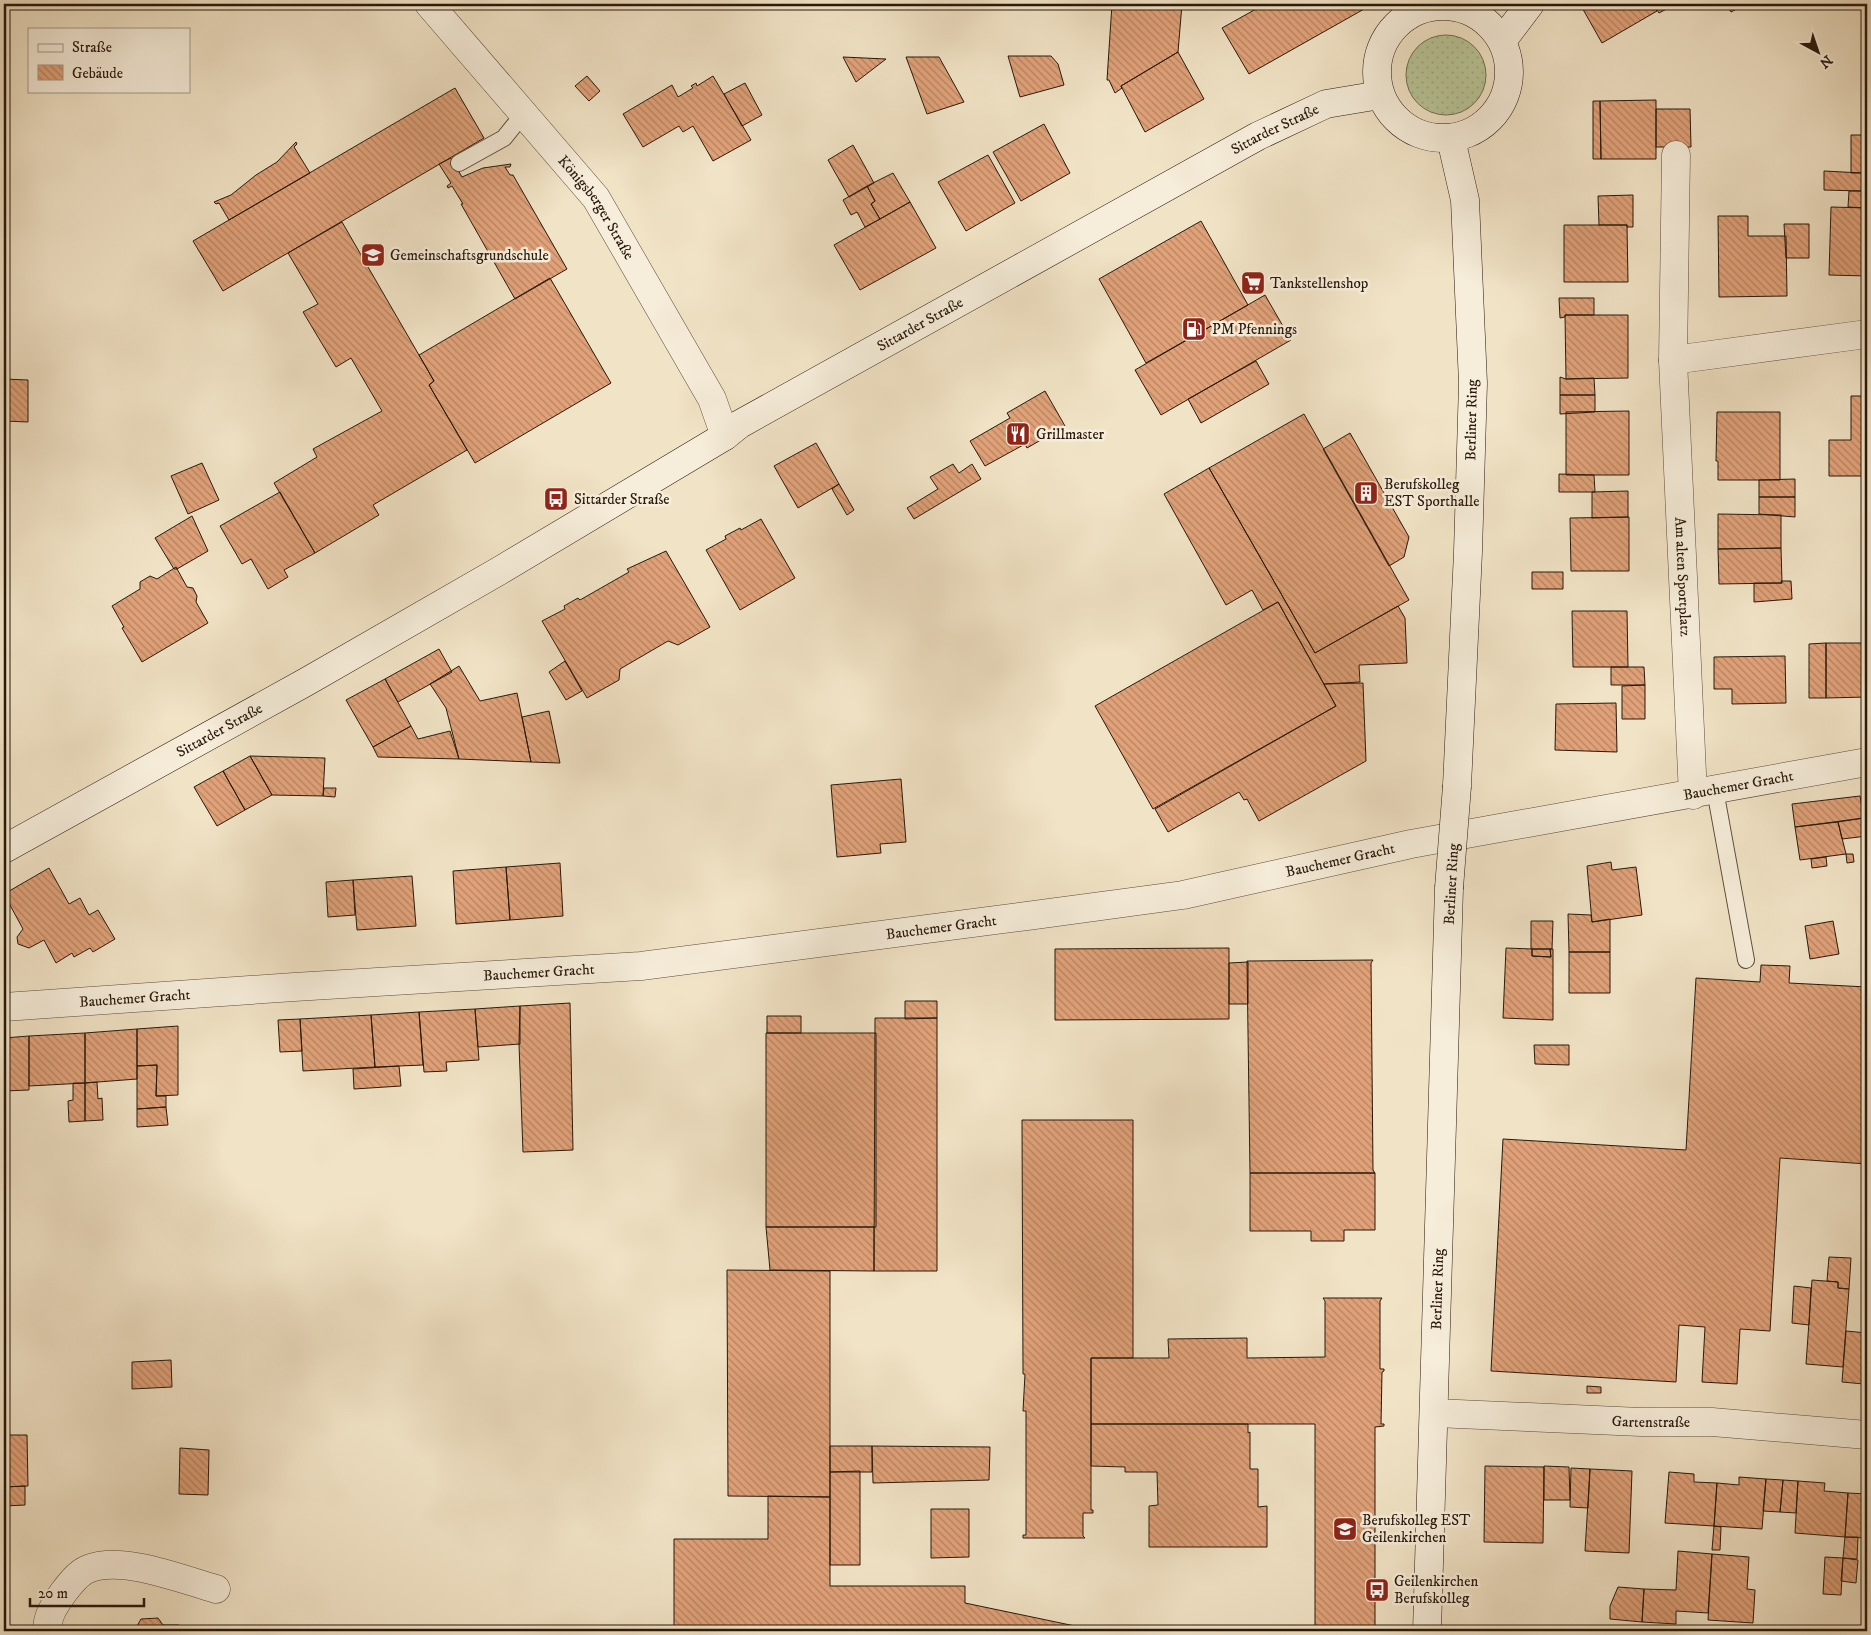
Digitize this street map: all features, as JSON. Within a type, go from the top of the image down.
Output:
[{"type":"street","name":"Königsberger Straße","points":[[428,4],[596,198],[712,399],[725,436]]},
{"type":"street","points":[[1502,41],[1530,4]]},
{"type":"street","points":[[1435,5],[1472,7],[1493,28],[1502,41],[1509,62],[1509,83],[1502,104],[1489,121],[1472,133],[1451,139],[1428,138],[1408,129],[1391,114],[1380,95],[1376,76],[1378,62],[1386,37],[1399,22],[1416,12],[1435,5]]},
{"type":"street","name":"Sittarder Straße","points":[[4,849],[323,672],[500,571],[725,436],[740,424],[1258,136],[1326,104],[1380,95]]},
{"type":"street","name":"Berliner Ring","points":[[1427,1631],[1435,1413],[1449,888],[1457,786],[1468,552],[1472,382],[1465,200],[1451,139]]},
{"type":"street","name":"Am alten Sportplatz","points":[[1676,155],[1673,360],[1704,793]]},
{"type":"street","points":[[1673,360],[1867,334]]},
{"type":"street","name":"Bauchemer Gracht","points":[[4,1007],[641,966],[1184,895],[1411,844],[1704,793],[1867,762]]},
{"type":"street","name":"Gartenstraße","points":[[1435,1413],[1641,1422],[1712,1422],[1867,1435]]},
{"type":"street","points":[[47,1631],[47,1618],[69,1585],[86,1570],[107,1564],[159,1572],[216,1589]]},
{"type":"lane","points":[[459,164],[504,138],[524,113]]},
{"type":"lane","points":[[1704,793],[1746,960]]},
{"type":"green space","points":[[1446,35],[1461,38],[1474,47],[1483,60],[1486,75],[1483,90],[1474,103],[1461,112],[1446,115],[1431,112],[1418,103],[1409,90],[1406,75],[1409,60],[1418,47],[1431,38]]},
{"type":"building","points":[[1112,4],[1182,4],[1178,52],[1121,86],[1122,88],[1115,93],[1109,80],[1107,80]]},
{"type":"building","points":[[1265,4],[1373,4],[1249,74],[1222,28]]},
{"type":"building","points":[[1580,4],[1653,4],[1657,11],[1602,43]]},
{"type":"building","points":[[1653,4],[1676,4],[1659,13]]},
{"type":"building","points":[[1726,4],[1746,4],[1731,12]]},
{"type":"building","points":[[1178,52],[1204,99],[1145,132],[1121,86]]},
{"type":"building","points":[[1008,56],[1051,56],[1058,64],[1064,85],[1020,97]]},
{"type":"building","points":[[843,57],[886,59],[856,82]]},
{"type":"building","points":[[906,57],[939,57],[964,102],[927,114]]},
{"type":"building","points":[[587,76],[600,91],[589,101],[575,86]]},
{"type":"building","points":[[713,76],[751,140],[713,161],[693,126],[683,132],[679,126],[643,147],[623,114],[672,85],[678,97],[693,88],[691,86],[696,83],[697,86]]},
{"type":"building","points":[[745,83],[762,115],[742,126],[724,94]]},
{"type":"building","points":[[455,88],[484,138],[223,291],[193,241]]},
{"type":"building","points":[[1656,100],[1656,159],[1601,159],[1600,101]]},
{"type":"building","points":[[1593,101],[1600,101],[1601,159],[1593,159]]},
{"type":"building","points":[[1656,109],[1690,109],[1691,147],[1656,147]]},
{"type":"building","points":[[1864,110],[1867,110],[1867,173],[1851,173],[1851,135],[1863,135]]},
{"type":"building","points":[[1044,124],[1070,173],[1021,201],[993,152]]},
{"type":"building","points":[[296,142],[297,144],[294,147],[310,173],[229,220],[219,203],[216,204],[214,202],[231,195],[256,175],[277,162]]},
{"type":"building","points":[[853,145],[874,183],[849,197],[828,160]]},
{"type":"building","points":[[988,155],[1015,203],[966,231],[938,182]]},
{"type":"building","points":[[451,158],[462,177],[483,168],[511,164],[510,167],[505,167],[510,175],[513,175],[567,269],[515,299],[461,204],[463,204],[452,186],[448,188],[447,186],[451,183],[439,164]]},
{"type":"building","points":[[1824,171],[1862,173],[1862,191],[1824,190]]},
{"type":"building","points":[[893,173],[910,202],[880,219],[871,204],[875,201],[867,186]]},
{"type":"building","points":[[867,186],[875,201],[871,204],[880,219],[865,227],[857,212],[851,215],[843,200]]},
{"type":"building","points":[[1849,191],[1867,191],[1867,208],[1848,207]]},
{"type":"building","points":[[1633,195],[1633,227],[1627,227],[1627,225],[1599,225],[1598,196]]},
{"type":"building","points":[[910,202],[936,248],[860,290],[834,245]]},
{"type":"building","points":[[1831,207],[1867,208],[1867,276],[1829,275]]},
{"type":"building","points":[[1718,216],[1748,216],[1748,236],[1786,236],[1787,296],[1719,297]]},
{"type":"building","points":[[1201,221],[1248,305],[1146,363],[1099,279]]},
{"type":"building","points":[[342,222],[434,381],[429,385],[467,450],[373,505],[379,515],[315,553],[274,483],[317,457],[313,449],[382,411],[351,358],[336,367],[303,312],[318,304],[288,253]]},
{"type":"building","points":[[1784,224],[1809,224],[1809,258],[1786,258]]},
{"type":"building","points":[[1564,225],[1627,225],[1628,282],[1564,282]]},
{"type":"building","points":[[550,278],[611,383],[475,463],[429,385],[434,381],[419,355]]},
{"type":"building","points":[[1265,295],[1291,340],[1161,415],[1135,370]]},
{"type":"building","points":[[1559,298],[1594,298],[1594,315],[1565,315],[1565,317],[1560,318]]},
{"type":"building","points":[[1565,315],[1628,315],[1628,378],[1566,379]]},
{"type":"building","points":[[1256,361],[1269,384],[1201,423],[1188,399]]},
{"type":"building","points":[[1560,377],[1566,379],[1594,378],[1595,395],[1560,395]]},
{"type":"building","points":[[4,379],[28,380],[28,422],[4,421]]},
{"type":"building","name":"Grillmaster","points":[[1045,391],[1065,426],[1027,448],[1025,444],[985,466],[970,441],[1010,418],[1007,413]]},
{"type":"building","points":[[1560,395],[1595,395],[1595,412],[1560,414]]},
{"type":"building","points":[[1851,396],[1867,396],[1867,476],[1829,476],[1829,440],[1851,440]]},
{"type":"building","points":[[1629,411],[1629,475],[1566,475],[1566,412]]},
{"type":"building","points":[[1717,412],[1780,412],[1780,480],[1718,480],[1718,461],[1716,461]]},
{"type":"building","points":[[1304,414],[1409,600],[1315,653],[1209,468]]},
{"type":"building","name":"Berufskolleg EST Sporthalle","points":[[1350,433],[1409,537],[1404,557],[1389,566],[1323,449]]},
{"type":"building","points":[[816,443],[839,484],[798,508],[774,466]]},
{"type":"building","points":[[202,463],[219,500],[188,514],[171,476]]},
{"type":"building","points":[[953,464],[959,473],[972,464],[981,479],[914,519],[907,508],[938,489],[930,477]]},
{"type":"building","points":[[1209,468],[1315,653],[1398,606],[1405,618],[1407,663],[1359,665],[1360,682],[1324,684],[1278,602],[1263,610],[1252,590],[1226,605],[1164,494]]},
{"type":"building","points":[[1559,474],[1594,475],[1595,492],[1559,492]]},
{"type":"building","points":[[1795,479],[1795,497],[1759,497],[1759,480]]},
{"type":"building","points":[[839,484],[854,510],[847,515],[832,489]]},
{"type":"building","points":[[1628,491],[1628,517],[1592,518],[1592,492]]},
{"type":"building","points":[[280,492],[315,553],[284,570],[288,577],[268,589],[251,559],[242,564],[220,526]]},
{"type":"building","points":[[1759,497],[1795,497],[1795,517],[1759,514]]},
{"type":"building","points":[[1718,514],[1781,515],[1781,548],[1718,549]]},
{"type":"building","points":[[192,516],[208,551],[174,569],[155,538]]},
{"type":"building","points":[[1629,517],[1629,571],[1571,571],[1570,518]]},
{"type":"building","points":[[761,519],[795,578],[740,610],[706,550],[726,539],[725,536]]},
{"type":"building","points":[[1781,548],[1782,583],[1719,584],[1718,549]]},
{"type":"building","points":[[666,551],[710,627],[678,645],[668,641],[620,669],[619,680],[587,698],[542,621],[565,609],[564,606],[578,598],[580,600],[629,572],[627,569]]},
{"type":"building","points":[[176,567],[187,587],[193,588],[197,596],[196,602],[208,623],[142,662],[122,628],[124,627],[112,606],[140,589],[140,582],[150,576],[157,579]]},
{"type":"building","points":[[1532,572],[1563,572],[1563,589],[1532,589]]},
{"type":"building","points":[[1781,581],[1791,581],[1792,599],[1754,602],[1754,583],[1782,583]]},
{"type":"building","points":[[1278,602],[1336,706],[1153,809],[1095,706]]},
{"type":"building","points":[[1572,611],[1627,611],[1628,667],[1573,667]]},
{"type":"building","points":[[1826,643],[1826,698],[1809,698],[1809,644]]},
{"type":"building","points":[[1826,643],[1867,643],[1867,697],[1826,698]]},
{"type":"building","points":[[439,649],[452,672],[398,702],[385,679]]},
{"type":"building","points":[[1785,656],[1786,703],[1732,704],[1732,689],[1714,689],[1714,657]]},
{"type":"building","points":[[565,661],[582,691],[566,700],[549,672]]},
{"type":"building","points":[[459,666],[480,701],[517,693],[531,762],[459,759],[446,708],[430,684]]},
{"type":"building","points":[[1611,667],[1644,667],[1645,685],[1611,685]]},
{"type":"building","points":[[385,679],[411,726],[373,747],[346,700]]},
{"type":"building","points":[[1363,683],[1366,761],[1259,821],[1247,799],[1244,800],[1239,792],[1168,832],[1155,809],[1336,706],[1324,684]]},
{"type":"building","points":[[1645,685],[1645,719],[1622,719],[1622,686]]},
{"type":"building","points":[[1616,703],[1617,752],[1555,750],[1556,704]]},
{"type":"building","points":[[549,711],[560,763],[531,762],[522,717]]},
{"type":"building","points":[[411,726],[418,739],[450,731],[459,759],[378,757],[373,747]]},
{"type":"building","points":[[250,756],[272,795],[245,810],[223,771]]},
{"type":"building","points":[[250,756],[325,758],[323,796],[272,795]]},
{"type":"building","points":[[223,771],[245,810],[217,826],[194,787]]},
{"type":"building","points":[[901,779],[906,842],[880,844],[881,853],[837,857],[831,785]]},
{"type":"building","points":[[324,788],[336,788],[335,797],[323,796]]},
{"type":"building","points":[[1860,796],[1864,818],[1795,827],[1792,804]]},
{"type":"building","points":[[1864,818],[1867,836],[1842,839],[1838,822]]},
{"type":"building","points":[[1838,822],[1846,854],[1800,860],[1795,827]]},
{"type":"building","points":[[1846,854],[1853,854],[1854,862],[1847,863]]},
{"type":"building","points":[[1826,857],[1827,866],[1812,868],[1811,859]]},
{"type":"building","points":[[1611,862],[1612,870],[1636,867],[1642,915],[1592,922],[1587,866]]},
{"type":"building","points":[[560,863],[563,916],[510,920],[506,867]]},
{"type":"building","points":[[506,867],[510,920],[456,924],[453,871]]},
{"type":"building","points":[[49,868],[69,904],[80,898],[89,915],[98,910],[115,939],[93,952],[90,948],[74,957],[72,953],[56,963],[44,940],[29,948],[18,944],[17,937],[23,929],[4,894]]},
{"type":"building","points":[[412,876],[416,926],[357,930],[353,880]]},
{"type":"building","points":[[353,880],[355,915],[328,917],[326,882]]},
{"type":"building","points":[[1568,914],[1591,915],[1592,922],[1610,919],[1610,952],[1569,952]]},
{"type":"building","points":[[1531,921],[1553,921],[1552,949],[1531,949]]},
{"type":"building","points":[[1833,921],[1839,954],[1810,959],[1805,926]]},
{"type":"building","points":[[1229,948],[1229,1019],[1055,1020],[1055,949]]},
{"type":"building","points":[[1506,948],[1532,949],[1532,956],[1551,957],[1550,949],[1553,949],[1553,1020],[1503,1018]]},
{"type":"building","points":[[1532,949],[1550,949],[1551,957],[1532,956]]},
{"type":"building","points":[[1569,952],[1610,952],[1610,993],[1569,993]]},
{"type":"building","points":[[1373,960],[1371,963],[1373,1170],[1375,1173],[1250,1173],[1247,961]]},
{"type":"building","points":[[1248,962],[1248,1004],[1229,1004],[1229,963]]},
{"type":"building","points":[[1761,965],[1790,966],[1789,983],[1867,987],[1867,1164],[1780,1158],[1770,1331],[1740,1329],[1737,1384],[1702,1382],[1705,1327],[1679,1325],[1676,1382],[1491,1371],[1503,1139],[1686,1150],[1696,978],[1760,982]]},
{"type":"building","points":[[905,1001],[937,1001],[937,1018],[905,1019]]},
{"type":"building","points":[[570,1003],[573,1150],[523,1152],[519,1044],[520,1006]]},
{"type":"building","points":[[520,1006],[520,1044],[478,1047],[475,1009]]},
{"type":"building","points":[[475,1009],[479,1060],[446,1062],[447,1071],[424,1072],[419,1012]]},
{"type":"building","points":[[419,1012],[423,1065],[375,1067],[371,1015]]},
{"type":"building","points":[[371,1015],[375,1067],[303,1071],[300,1019]]},
{"type":"building","points":[[767,1016],[801,1016],[801,1033],[767,1033]]},
{"type":"building","points":[[875,1018],[937,1018],[937,1271],[874,1271]]},
{"type":"building","points":[[300,1019],[302,1051],[280,1052],[278,1020]]},
{"type":"building","points":[[178,1026],[178,1095],[156,1096],[157,1065],[137,1066],[137,1029]]},
{"type":"building","points":[[137,1029],[137,1079],[85,1083],[85,1033]]},
{"type":"building","points":[[85,1033],[85,1083],[29,1086],[29,1036]]},
{"type":"building","points":[[766,1033],[876,1033],[876,1227],[766,1227]]},
{"type":"building","points":[[29,1036],[29,1090],[4,1091],[4,1038]]},
{"type":"building","points":[[1534,1045],[1569,1045],[1569,1065],[1535,1064]]},
{"type":"building","points":[[157,1065],[156,1096],[166,1096],[166,1107],[137,1109],[137,1066]]},
{"type":"building","points":[[399,1066],[401,1086],[354,1089],[353,1069]]},
{"type":"building","points":[[97,1082],[98,1099],[102,1098],[103,1120],[85,1121],[85,1083]]},
{"type":"building","points":[[73,1083],[85,1083],[85,1121],[69,1122],[68,1101],[73,1100]]},
{"type":"building","points":[[4,1091],[6,1091],[7,1116],[4,1117]]},
{"type":"building","points":[[166,1107],[168,1125],[137,1127],[137,1109]]},
{"type":"building","points":[[1022,1120],[1133,1120],[1133,1358],[1091,1358],[1091,1510],[1093,1510],[1093,1513],[1083,1513],[1083,1536],[1085,1538],[1023,1538],[1023,1535],[1026,1535],[1026,1411],[1023,1411],[1025,1374],[1023,1374]]},
{"type":"building","points":[[1250,1173],[1375,1173],[1375,1230],[1344,1230],[1344,1241],[1311,1241],[1311,1231],[1250,1231]]},
{"type":"building","points":[[766,1227],[874,1227],[874,1271],[770,1270]]},
{"type":"building","points":[[1829,1257],[1851,1258],[1849,1289],[1838,1288],[1838,1282],[1827,1281]]},
{"type":"building","points":[[727,1270],[830,1271],[830,1497],[728,1496]]},
{"type":"building","points":[[1812,1280],[1838,1282],[1838,1288],[1849,1289],[1843,1367],[1806,1364]]},
{"type":"building","points":[[1794,1286],[1811,1288],[1809,1325],[1792,1323]]},
{"type":"building","name":"Berufskolleg EST Geilenkirchen","points":[[1323,1298],[1382,1298],[1380,1301],[1380,1369],[1384,1369],[1382,1372],[1381,1424],[1384,1424],[1384,1426],[1375,1427],[1375,1631],[1315,1631],[1315,1424],[1091,1424],[1091,1358],[1169,1358],[1168,1339],[1247,1338],[1247,1358],[1325,1357],[1325,1301]]},
{"type":"building","points":[[1846,1331],[1867,1333],[1864,1384],[1842,1382]]},
{"type":"building","points":[[171,1360],[172,1387],[132,1389],[132,1362]]},
{"type":"building","points":[[1587,1386],[1601,1387],[1601,1393],[1587,1393]]},
{"type":"building","points":[[1091,1424],[1248,1424],[1248,1433],[1250,1432],[1250,1469],[1258,1469],[1258,1507],[1267,1506],[1267,1547],[1149,1547],[1149,1506],[1158,1505],[1157,1472],[1125,1472],[1125,1467],[1091,1466]]},
{"type":"building","points":[[4,1435],[27,1435],[28,1486],[4,1487]]},
{"type":"building","points":[[830,1446],[872,1446],[872,1472],[830,1472]]},
{"type":"building","points":[[872,1446],[990,1447],[989,1480],[873,1483]]},
{"type":"building","points":[[180,1448],[209,1450],[208,1495],[179,1494]]},
{"type":"building","points":[[1485,1466],[1544,1467],[1543,1543],[1484,1542]]},
{"type":"building","points":[[1544,1466],[1569,1467],[1570,1500],[1544,1500]]},
{"type":"building","points":[[1571,1468],[1590,1469],[1588,1508],[1570,1507]]},
{"type":"building","points":[[1590,1469],[1632,1471],[1629,1553],[1585,1551]]},
{"type":"building","points":[[860,1471],[860,1565],[830,1565],[830,1472]]},
{"type":"building","points":[[1669,1472],[1694,1474],[1694,1482],[1717,1483],[1714,1526],[1665,1523]]},
{"type":"building","points":[[1739,1477],[1766,1479],[1762,1529],[1714,1526],[1717,1483],[1739,1485]]},
{"type":"building","points":[[1766,1479],[1783,1480],[1780,1512],[1763,1511]]},
{"type":"building","points":[[1783,1480],[1798,1481],[1796,1513],[1780,1512]]},
{"type":"building","points":[[1798,1481],[1825,1483],[1824,1491],[1848,1493],[1845,1537],[1795,1533]]},
{"type":"building","points":[[25,1486],[25,1505],[4,1506],[4,1487]]},
{"type":"building","points":[[1848,1493],[1867,1494],[1867,1538],[1845,1537]]},
{"type":"building","points":[[768,1496],[830,1497],[830,1586],[965,1586],[965,1603],[1099,1631],[674,1631],[674,1539],[768,1539]]},
{"type":"building","points":[[931,1509],[969,1509],[969,1557],[931,1558]]},
{"type":"building","points":[[1714,1526],[1721,1527],[1720,1550],[1712,1550]]},
{"type":"building","points":[[1845,1537],[1858,1537],[1857,1559],[1843,1558]]},
{"type":"building","points":[[1678,1551],[1712,1554],[1708,1613],[1676,1611],[1676,1624],[1642,1622],[1644,1589],[1676,1590]]},
{"type":"building","points":[[1712,1554],[1749,1557],[1747,1589],[1755,1590],[1753,1623],[1708,1620]]},
{"type":"building","points":[[1825,1557],[1843,1558],[1841,1595],[1823,1594]]},
{"type":"building","points":[[1843,1558],[1858,1560],[1856,1583],[1841,1581]]},
{"type":"building","points":[[1618,1587],[1644,1589],[1642,1622],[1610,1619],[1610,1606]]},
{"type":"building","points":[[158,1618],[163,1625],[179,1625],[179,1631],[121,1631],[121,1627],[137,1626],[141,1619]]},
{"type":"place","name":"Gemeinschaftsgrundschule","points":[[373,255]]},
{"type":"place","name":"Tankstellenshop","points":[[1253,283]]},
{"type":"place","name":"PM Pfennings","points":[[1194,329]]},
{"type":"place","name":"Grillmaster","points":[[1018,434]]},
{"type":"place","name":"Berufskolleg EST Sporthalle","points":[[1366,493]]},
{"type":"place","name":"Sittarder Straße","points":[[556,499]]},
{"type":"place","name":"Berufskolleg EST Geilenkirchen","points":[[1345,1529]]},
{"type":"place","name":"Geilenkirchen Berufskolleg","points":[[1377,1590]]}]
